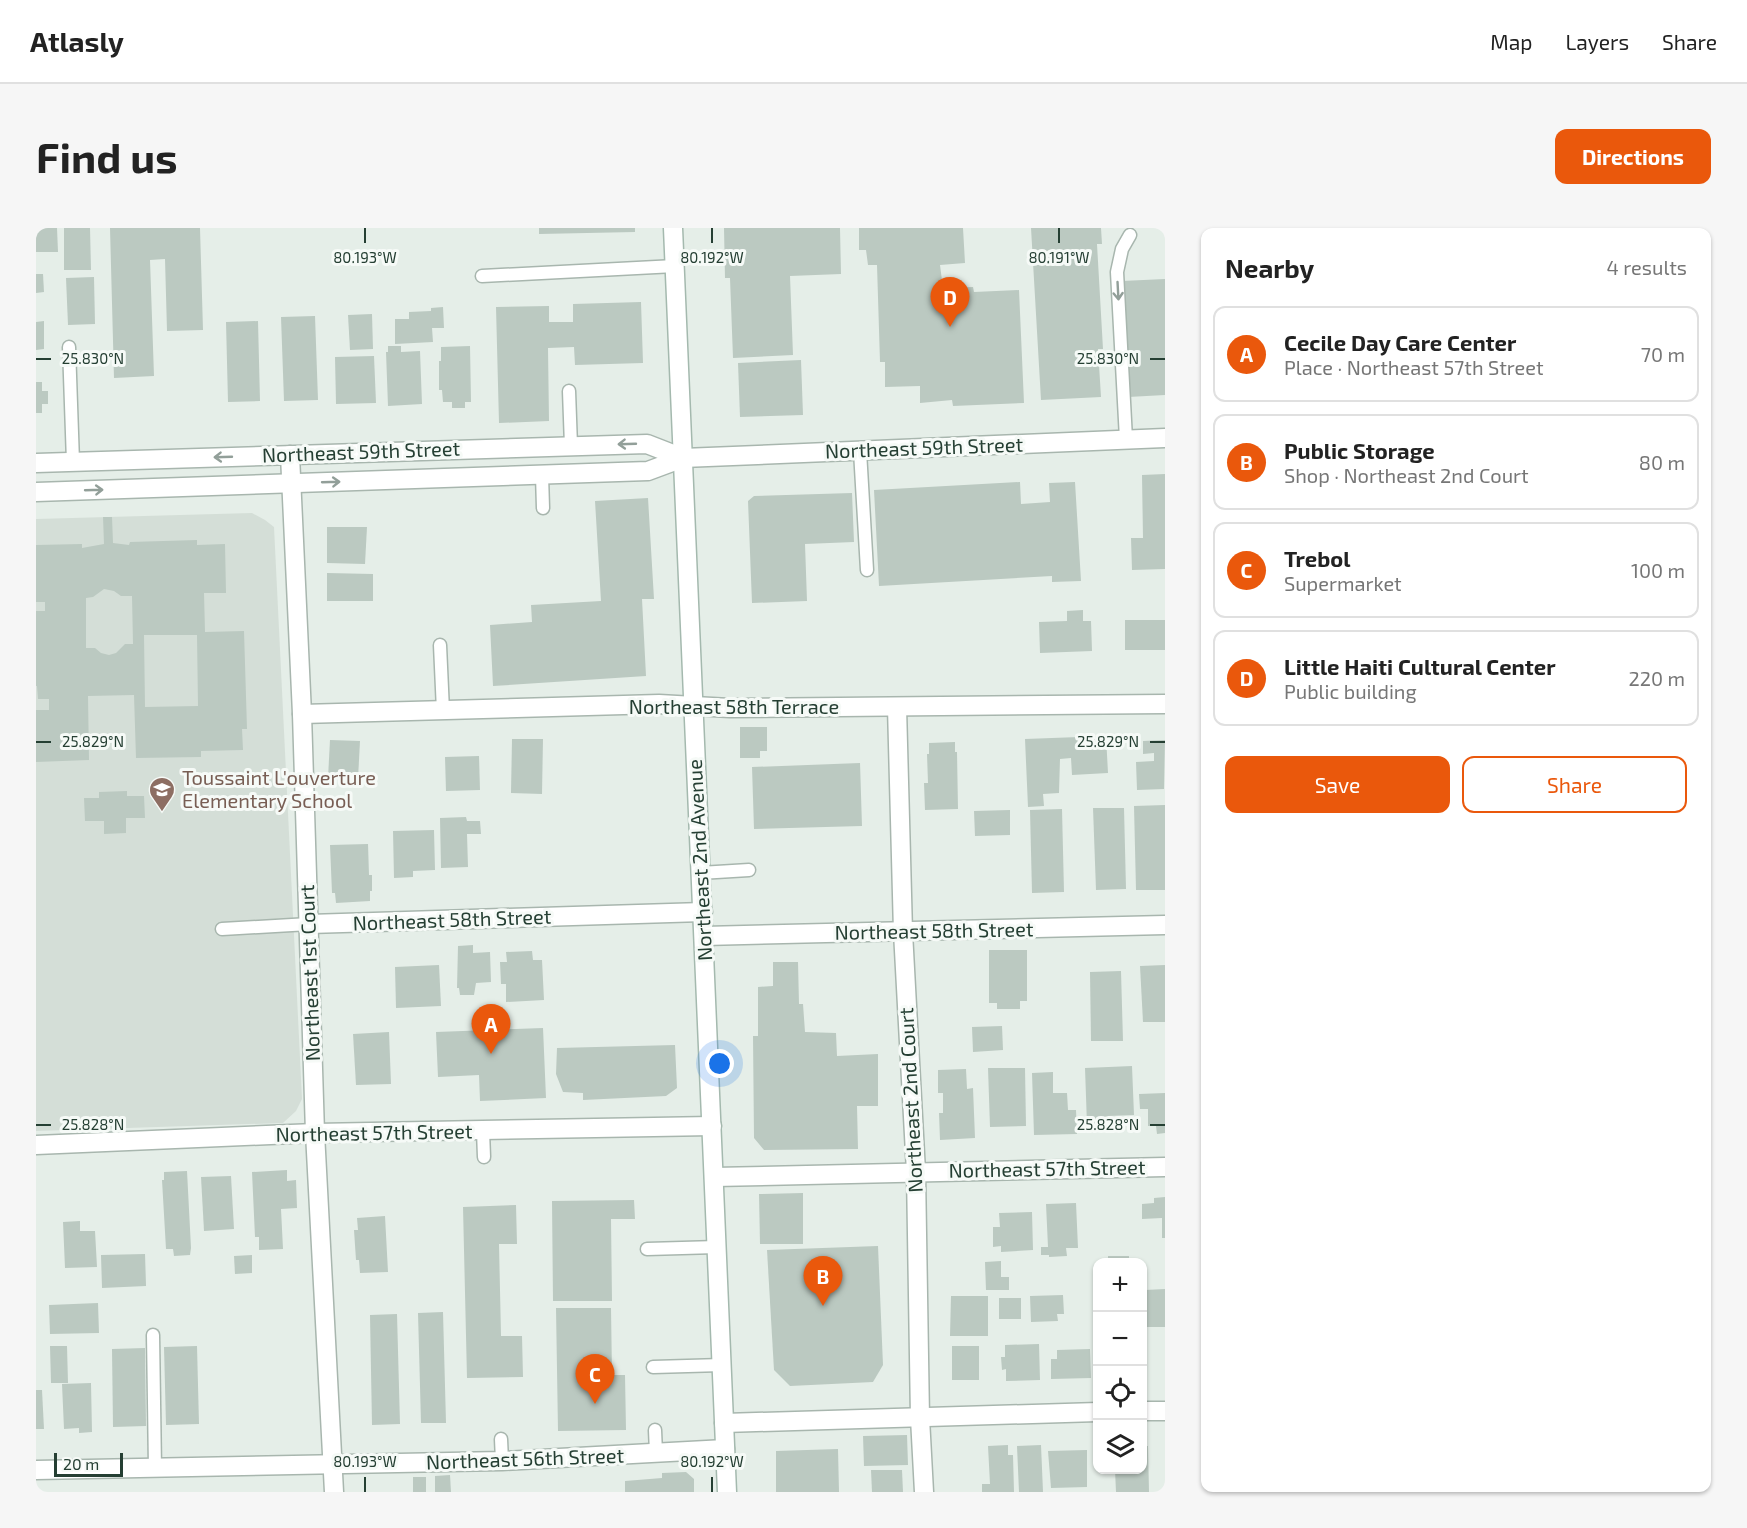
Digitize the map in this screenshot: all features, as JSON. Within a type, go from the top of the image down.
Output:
[{"type":"street","name":"Northeast 2nd Avenue","points":[[673,228],[727,1492]]},
{"type":"street","name":"Northeast 59th Street","points":[[36,492],[648,471],[683,458],[1165,438]]},
{"type":"street","name":"Northeast 59th Street","points":[[36,463],[647,444],[683,458]]},
{"type":"street","name":"Northeast 1st Court","points":[[290,455],[302,714],[315,1133],[334,1492]]},
{"type":"street","name":"Northeast 58th Terrace","points":[[302,714],[659,704],[730,708],[1165,704]]},
{"type":"street","name":"Northeast 2nd Court","points":[[897,707],[903,932],[916,1172],[920,1418],[924,1492]]},
{"type":"street","name":"Northeast 58th Street","points":[[309,924],[703,912]]},
{"type":"street","name":"Northeast 58th Street","points":[[704,936],[1165,925]]},
{"type":"street","name":"Northeast 57th Street","points":[[36,1145],[315,1133],[712,1126]]},
{"type":"street","name":"Northeast 57th Street","points":[[714,1177],[1165,1167]]},
{"type":"street","points":[[1147,1411],[1165,1410]]},
{"type":"street","points":[[724,1423],[1093,1412]]},
{"type":"street","name":"Northeast 56th Street","points":[[36,1470],[502,1461],[725,1449]]},
{"type":"lane","points":[[1126,439],[1117,272],[1122,249],[1130,236]]},
{"type":"lane","points":[[482,276],[675,266]]},
{"type":"lane","points":[[69,346],[73,462]]},
{"type":"lane","points":[[569,391],[571,446]]},
{"type":"lane","points":[[860,451],[867,570]]},
{"type":"lane","points":[[542,475],[543,508]]},
{"type":"lane","points":[[440,645],[444,711]]},
{"type":"lane","points":[[700,873],[749,870]]},
{"type":"lane","points":[[222,929],[309,924]]},
{"type":"lane","points":[[483,1131],[484,1157]]},
{"type":"lane","points":[[647,1249],[717,1247]]},
{"type":"lane","points":[[153,1335],[155,1468]]},
{"type":"lane","points":[[653,1367],[722,1365]]},
{"type":"lane","points":[[655,1430],[656,1453]]},
{"type":"lane","points":[[501,1439],[502,1461]]},
{"type":"shaded area","name":"Toussaint L'ouverture Elementary School","points":[[252,513],[274,527],[302,1099],[296,1111],[283,1123],[36,1131],[36,519]]},
{"type":"building","points":[[36,228],[57,228],[58,252],[36,252]]},
{"type":"building","points":[[64,228],[90,228],[91,270],[64,270]]},
{"type":"building","points":[[110,228],[200,228],[203,330],[167,331],[165,259],[150,260],[154,376],[114,378]]},
{"type":"building","points":[[539,228],[635,228],[635,232],[539,234]]},
{"type":"building","points":[[724,228],[840,228],[841,274],[790,276],[793,355],[733,358],[730,278],[725,278]]},
{"type":"building","points":[[859,228],[963,228],[965,263],[940,265],[943,288],[973,287],[974,292],[1019,290],[1024,403],[953,406],[952,400],[920,403],[920,386],[885,387],[885,362],[880,362],[877,265],[868,265],[866,250],[859,250]]},
{"type":"building","points":[[1031,228],[1101,228],[1102,244],[1097,244],[1103,349],[1098,349],[1101,397],[1041,400]]},
{"type":"building","points":[[36,274],[43,274],[44,292],[36,293]]},
{"type":"building","points":[[94,277],[95,324],[68,325],[66,278]]},
{"type":"building","points":[[1165,279],[1165,395],[1128,397],[1122,281]]},
{"type":"building","points":[[641,302],[643,363],[575,365],[574,347],[548,348],[549,421],[499,423],[496,307],[549,306],[549,322],[573,322],[573,304]]},
{"type":"building","points":[[443,307],[444,328],[432,328],[433,342],[395,344],[395,319],[409,319],[409,312],[431,311],[431,308]]},
{"type":"building","points":[[372,314],[373,349],[350,350],[348,315]]},
{"type":"building","points":[[315,316],[318,400],[284,401],[281,317]]},
{"type":"building","points":[[44,321],[44,349],[36,350],[36,322]]},
{"type":"building","points":[[258,321],[260,401],[228,402],[226,322]]},
{"type":"building","points":[[388,346],[401,346],[401,352],[420,351],[422,404],[388,406],[386,352],[388,352]]},
{"type":"building","points":[[470,346],[471,402],[465,402],[465,408],[452,408],[452,402],[443,402],[442,390],[439,390],[441,347]]},
{"type":"building","points":[[374,356],[376,403],[336,404],[335,357]]},
{"type":"building","points":[[801,360],[803,415],[740,417],[738,363]]},
{"type":"building","points":[[36,382],[42,382],[42,391],[48,391],[48,404],[42,404],[42,413],[36,413]]},
{"type":"building","points":[[1165,474],[1165,569],[1132,570],[1131,538],[1143,538],[1142,475]]},
{"type":"building","points":[[1020,482],[1021,504],[1050,502],[1049,483],[1075,482],[1081,581],[1052,582],[1052,576],[879,586],[874,490]]},
{"type":"building","points":[[852,493],[854,542],[805,544],[807,601],[752,603],[748,501],[754,496]]},
{"type":"building","points":[[648,498],[654,599],[642,599],[646,676],[493,686],[490,625],[532,622],[531,605],[601,601],[595,501]]},
{"type":"building","points":[[103,517],[112,517],[113,543],[129,545],[130,542],[197,540],[197,545],[225,544],[226,593],[204,593],[205,632],[244,631],[247,729],[242,729],[243,750],[201,751],[201,757],[136,758],[134,695],[88,696],[89,760],[36,762],[36,710],[49,710],[49,699],[38,699],[36,686],[36,611],[45,611],[45,602],[36,602],[36,545],[82,544],[82,548],[104,544]],"holes":[[[104,589],[114,591],[121,596],[132,596],[133,644],[125,644],[116,653],[109,655],[95,648],[86,648],[86,598],[93,597]],[[144,635],[197,635],[198,706],[145,707]]]},
{"type":"building","points":[[327,527],[367,527],[365,564],[327,563]]},
{"type":"building","points":[[327,573],[373,574],[373,601],[327,601]]},
{"type":"building","points":[[1083,610],[1083,621],[1091,621],[1092,651],[1040,653],[1039,622],[1067,621],[1067,611]]},
{"type":"building","points":[[1125,620],[1165,620],[1165,650],[1125,650]]},
{"type":"building","points":[[740,727],[767,727],[767,751],[760,751],[760,758],[740,758]]},
{"type":"building","points":[[1106,736],[1108,773],[1072,775],[1071,758],[1060,759],[1059,793],[1043,794],[1044,806],[1028,807],[1025,739]]},
{"type":"building","points":[[512,739],[543,739],[542,794],[511,793]]},
{"type":"building","points":[[330,740],[360,741],[358,779],[328,778]]},
{"type":"building","points":[[1165,740],[1164,789],[1137,790],[1136,762],[1154,761],[1154,753],[1143,754],[1143,741]]},
{"type":"building","points":[[955,742],[958,809],[925,810],[924,783],[928,783],[929,743]]},
{"type":"building","points":[[479,756],[480,790],[446,791],[445,757]]},
{"type":"building","points":[[860,763],[862,826],[754,829],[752,767]]},
{"type":"building","points":[[127,791],[127,796],[144,796],[145,818],[126,818],[126,833],[104,834],[104,821],[85,821],[84,798],[99,798],[99,792]]},
{"type":"building","points":[[1165,805],[1165,890],[1136,890],[1134,806]]},
{"type":"building","points":[[1093,808],[1124,808],[1126,889],[1096,890]]},
{"type":"building","points":[[1062,809],[1064,892],[1032,893],[1030,810]]},
{"type":"building","points":[[1010,810],[1010,835],[975,836],[974,811]]},
{"type":"building","points":[[466,817],[467,821],[480,821],[481,834],[467,834],[468,867],[441,868],[440,818]]},
{"type":"building","points":[[434,830],[435,870],[413,871],[413,877],[394,878],[393,831]]},
{"type":"building","points":[[368,844],[369,875],[372,875],[370,901],[336,903],[335,893],[332,893],[330,845]]},
{"type":"building","points":[[473,945],[473,953],[490,952],[491,982],[476,983],[474,995],[460,995],[459,988],[457,988],[458,946]]},
{"type":"building","points":[[989,950],[1027,950],[1027,1001],[1020,1001],[1020,1009],[997,1009],[997,1003],[989,1003]]},
{"type":"building","points":[[532,951],[533,960],[542,960],[544,1000],[506,1002],[506,984],[501,984],[500,962],[507,962],[506,952]]},
{"type":"building","points":[[773,962],[798,962],[799,1004],[803,1004],[805,1032],[836,1033],[837,1056],[878,1054],[878,1106],[857,1106],[858,1149],[764,1150],[754,1138],[753,1036],[758,1036],[758,987],[773,986]]},
{"type":"building","points":[[439,965],[441,1006],[396,1008],[395,967]]},
{"type":"building","points":[[1165,965],[1165,1022],[1143,1022],[1140,966]]},
{"type":"building","points":[[1121,971],[1123,1041],[1091,1041],[1090,972]]},
{"type":"building","points":[[1002,1026],[1003,1050],[973,1052],[972,1027]]},
{"type":"building","points":[[543,1028],[546,1098],[480,1101],[479,1075],[438,1077],[436,1032]]},
{"type":"building","points":[[389,1032],[391,1084],[356,1085],[353,1034]]},
{"type":"building","points":[[675,1045],[677,1088],[666,1096],[583,1100],[583,1093],[563,1092],[556,1074],[557,1048]]},
{"type":"building","points":[[1132,1066],[1134,1115],[1108,1116],[1108,1124],[1087,1125],[1085,1068]]},
{"type":"building","points":[[988,1068],[1025,1068],[1026,1126],[990,1127]]},
{"type":"building","points":[[966,1069],[967,1089],[973,1088],[975,1138],[940,1140],[939,1113],[943,1113],[943,1093],[938,1093],[938,1070]]},
{"type":"building","points":[[1053,1072],[1053,1093],[1067,1093],[1068,1110],[1076,1110],[1077,1134],[1034,1135],[1032,1073]]},
{"type":"building","points":[[1165,1093],[1165,1133],[1157,1134],[1156,1126],[1148,1126],[1148,1109],[1140,1109],[1139,1094]]},
{"type":"building","points":[[287,1170],[287,1181],[296,1180],[297,1208],[281,1209],[283,1249],[259,1250],[259,1237],[255,1237],[252,1172]]},
{"type":"building","points":[[187,1171],[190,1255],[174,1256],[173,1249],[166,1249],[162,1180],[164,1180],[164,1172]]},
{"type":"building","points":[[231,1176],[234,1229],[204,1231],[201,1177]]},
{"type":"building","points":[[803,1193],[803,1244],[760,1244],[759,1194]]},
{"type":"building","points":[[1165,1197],[1165,1238],[1162,1238],[1162,1218],[1142,1219],[1142,1204],[1154,1203],[1154,1198]]},
{"type":"building","points":[[634,1200],[635,1219],[611,1219],[612,1301],[553,1301],[552,1201]]},
{"type":"building","points":[[1076,1203],[1078,1248],[1066,1248],[1067,1256],[1041,1255],[1041,1247],[1048,1247],[1046,1204]]},
{"type":"building","points":[[516,1205],[517,1244],[499,1244],[501,1336],[522,1336],[523,1377],[467,1378],[463,1207]]},
{"type":"building","points":[[1032,1212],[1033,1250],[1001,1252],[1001,1246],[993,1247],[993,1227],[1000,1227],[999,1213]]},
{"type":"building","points":[[385,1216],[388,1272],[360,1273],[359,1260],[356,1260],[354,1230],[358,1230],[357,1218]]},
{"type":"building","points":[[80,1221],[80,1231],[95,1231],[97,1267],[65,1268],[63,1222]]},
{"type":"building","points":[[878,1246],[883,1365],[873,1382],[790,1386],[774,1370],[767,1250]]},
{"type":"building","points":[[145,1254],[146,1286],[102,1288],[101,1255]]},
{"type":"building","points":[[252,1255],[252,1273],[235,1274],[234,1256]]},
{"type":"building","points":[[1108,1256],[1129,1256],[1129,1258],[1108,1258]]},
{"type":"building","points":[[1001,1261],[1001,1277],[1009,1277],[1009,1290],[986,1290],[985,1262]]},
{"type":"building","points":[[1165,1289],[1165,1327],[1147,1327],[1147,1290]]},
{"type":"building","points":[[1063,1295],[1064,1314],[1057,1314],[1058,1321],[1031,1322],[1030,1296]]},
{"type":"building","points":[[951,1296],[988,1296],[988,1336],[950,1336]]},
{"type":"building","points":[[999,1298],[1021,1298],[1021,1319],[999,1319]]},
{"type":"building","points":[[98,1303],[99,1333],[50,1334],[49,1305]]},
{"type":"building","points":[[556,1308],[611,1308],[612,1375],[625,1375],[626,1430],[558,1431]]},
{"type":"building","points":[[443,1312],[446,1423],[421,1423],[418,1313]]},
{"type":"building","points":[[397,1314],[400,1424],[372,1425],[370,1315]]},
{"type":"building","points":[[1039,1344],[1040,1380],[1006,1381],[1006,1369],[1002,1370],[1001,1357],[1005,1357],[1005,1345]]},
{"type":"building","points":[[50,1346],[67,1346],[68,1383],[51,1383]]},
{"type":"building","points":[[197,1346],[199,1424],[166,1425],[164,1347]]},
{"type":"building","points":[[952,1346],[979,1346],[979,1380],[952,1380]]},
{"type":"building","points":[[145,1348],[146,1426],[113,1427],[112,1349]]},
{"type":"building","points":[[1090,1349],[1091,1378],[1051,1379],[1051,1359],[1057,1359],[1057,1350]]},
{"type":"building","points":[[91,1383],[92,1432],[79,1433],[79,1428],[64,1429],[62,1384]]},
{"type":"building","points":[[36,1390],[42,1390],[44,1429],[36,1429]]},
{"type":"building","points":[[907,1435],[908,1465],[864,1466],[863,1436]]},
{"type":"building","points":[[1008,1445],[1008,1455],[1013,1455],[1014,1492],[982,1492],[982,1484],[990,1484],[988,1446]]},
{"type":"building","points":[[1041,1445],[1043,1492],[1019,1492],[1017,1446]]},
{"type":"building","points":[[1148,1446],[1149,1492],[1116,1492],[1115,1474],[1147,1474]]},
{"type":"building","points":[[838,1449],[839,1492],[776,1492],[776,1451]]},
{"type":"building","points":[[1087,1450],[1087,1487],[1051,1488],[1048,1451]]},
{"type":"building","points":[[871,1470],[902,1470],[903,1492],[872,1492]]},
{"type":"building","points":[[686,1472],[694,1479],[694,1492],[625,1492],[625,1481],[662,1478],[662,1473]]},
{"type":"building","points":[[450,1475],[451,1492],[435,1492],[435,1476]]},
{"type":"building","points":[[413,1477],[426,1477],[426,1492],[413,1492]]},
{"type":"place","name":"Little Haiti Cultural Center","points":[[950,327]]},
{"type":"place","name":"Toussaint L'ouverture Elementary School","points":[[162,813]]},
{"type":"place","name":"Cecile Day Care Center","points":[[491,1054]]},
{"type":"place","name":"Public Storage","points":[[823,1306]]},
{"type":"place","name":"Trebol","points":[[595,1404]]}]
